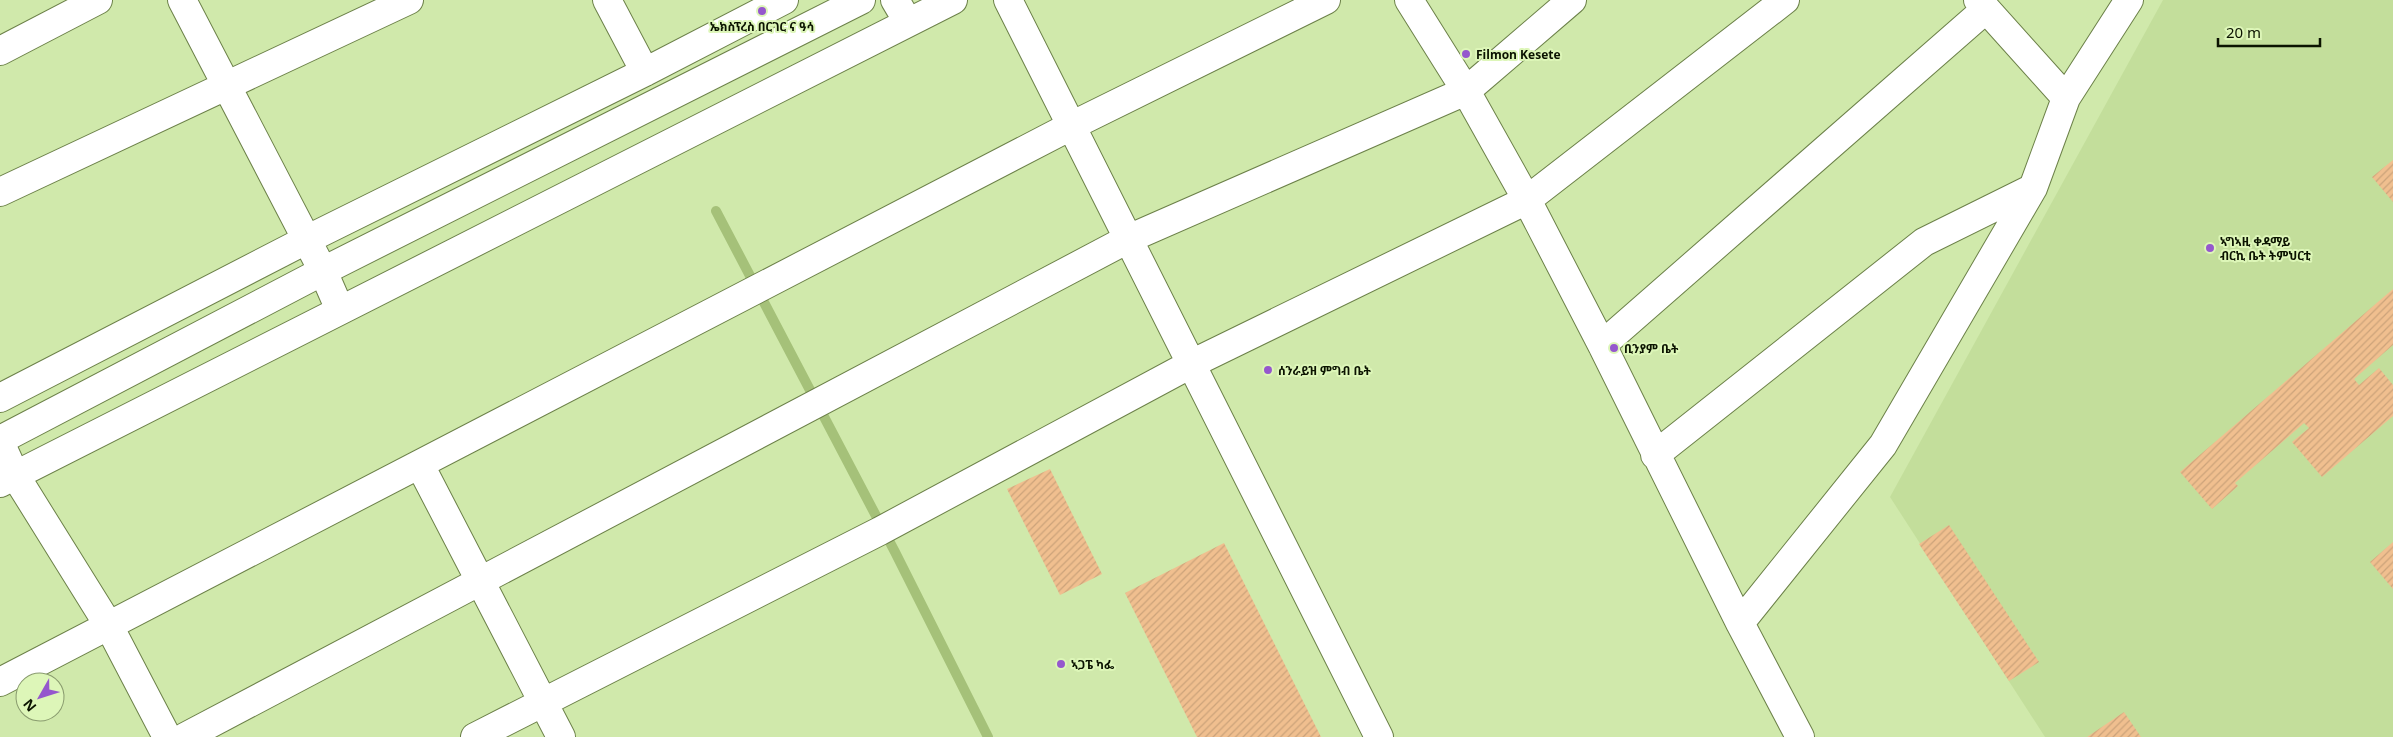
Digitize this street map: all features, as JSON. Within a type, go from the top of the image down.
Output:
[{"type":"main road","points":[[0,51],[98,0]]},
{"type":"main road","points":[[182,0],[323,271],[340,310]]},
{"type":"main road","points":[[0,192],[409,0]]},
{"type":"main road","points":[[607,0],[645,72]]},
{"type":"main road","points":[[0,398],[306,240],[645,72],[784,0]]},
{"type":"main road","points":[[167,737],[108,626],[8,479],[0,441],[323,271],[861,0]]},
{"type":"main road","points":[[8,479],[340,310],[902,11],[953,0]]},
{"type":"main road","points":[[1008,0],[1379,737]]},
{"type":"main road","points":[[0,682],[1071,126],[1326,0]]},
{"type":"main road","points":[[1409,0],[1466,92],[1527,200],[1602,345],[1655,456],[1800,737]]},
{"type":"main road","points":[[185,737],[1128,239],[1466,92],[1572,0]]},
{"type":"main road","points":[[475,737],[542,701],[880,531],[1192,364],[1527,200],[1785,0]]},
{"type":"main road","points":[[1740,623],[1884,445],[2034,188],[2066,98],[2129,0]]},
{"type":"main road","points":[[1602,345],[1982,4],[2066,98]]},
{"type":"main road","points":[[1655,456],[1924,242],[2034,188]]},
{"type":"main road","points":[[420,465],[561,737]]},
{"type":"shaded area","name":"ኣግኣዚ ቀዳማይ ብርኪ ቤት ትምህርቲ","points":[[2163,0],[2393,0],[2393,737],[2045,737],[1890,497]]},
{"type":"building","points":[[2393,160],[2393,202],[2372,177]]},
{"type":"building","points":[[2393,289],[2393,345],[2354,379],[2359,385],[2379,368],[2393,385],[2393,416],[2322,477],[2292,442],[2309,428],[2304,423],[2235,483],[2238,486],[2212,509],[2180,472]]},
{"type":"building","points":[[1050,469],[1102,574],[1060,595],[1007,489]]},
{"type":"building","points":[[1949,525],[2039,662],[2009,681],[1919,544]]},
{"type":"building","points":[[2393,542],[2393,589],[2370,562]]},
{"type":"building","points":[[1224,543],[1321,737],[1197,737],[1125,593]]},
{"type":"building","points":[[2124,712],[2141,737],[2087,737]]},
{"type":"waterway","points":[[716,211],[895,552],[988,737]]},
{"type":"place","name":"ኤክስፕረስ በርገር ና ዓሳ","points":[[762,11]]},
{"type":"place","name":"Filmon Kesete","points":[[1466,54]]},
{"type":"place","name":"ኣግኣዚ ቀዳማይ ብርኪ ቤት ትምህርቲ","points":[[2210,248]]},
{"type":"place","name":"ቢንያም ቤት","points":[[1614,348]]},
{"type":"place","name":"ሰንራይዝ ምግብ ቤት","points":[[1268,370]]},
{"type":"place","name":"ኣጋፔ ካፌ","points":[[1061,664]]}]
